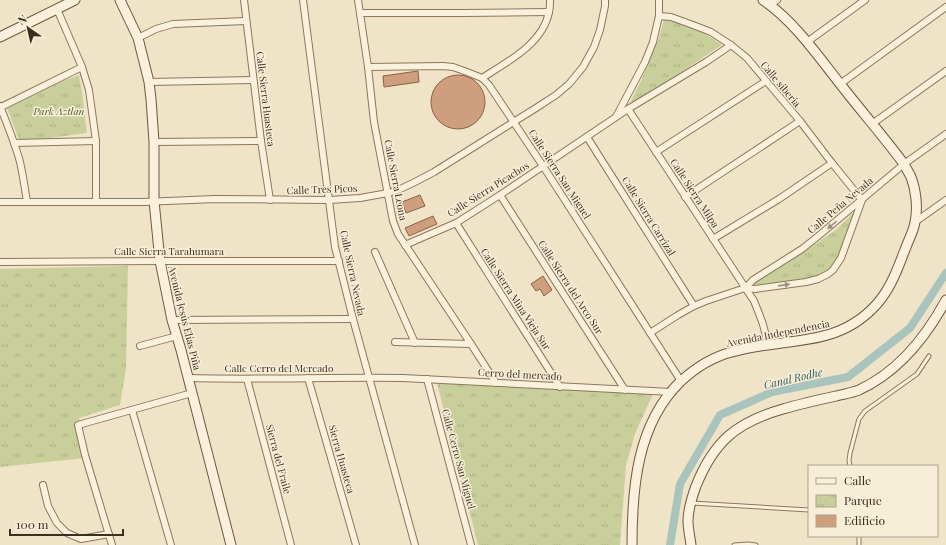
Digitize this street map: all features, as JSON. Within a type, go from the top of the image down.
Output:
[{"type":"street","points":[[0,37],[75,0]]},
{"type":"street","name":"Avenida Jesús Elías Piña","points":[[120,0],[138,38],[152,99],[154,201],[160,261],[172,320],[231,545]]},
{"type":"street","name":"Calle Sierra Huasteca","points":[[244,0],[253,80],[270,200]]},
{"type":"street","name":"Calle Sierra Nevada","points":[[304,0],[335,247],[353,319],[415,545]]},
{"type":"street","name":"Calle Sierra Leona","points":[[358,0],[368,67],[374,122],[393,221],[398,234],[496,383]]},
{"type":"street","points":[[482,78],[525,50],[534,41],[543,29],[549,12],[550,0]]},
{"type":"street","name":"Calle Tres Picos","points":[[0,202],[215,199],[330,200],[360,198],[398,190],[434,172],[514,122],[569,84],[583,67],[594,47],[600,30],[605,0]]},
{"type":"street","name":"Calle Sierra Picachos","points":[[617,116],[645,62],[653,42],[660,16],[659,0]]},
{"type":"street","points":[[807,42],[865,0]]},
{"type":"street","name":"Avenida Independencia","points":[[632,545],[632,506],[640,454],[653,420],[671,392],[681,381],[699,367],[719,356],[748,348],[823,337],[848,327],[864,316],[882,298],[894,278],[915,222],[916,202],[914,184],[904,164],[807,42],[770,2]]},
{"type":"street","points":[[840,84],[946,7]]},
{"type":"street","points":[[57,9],[82,67],[89,90],[96,141],[96,201]]},
{"type":"street","points":[[360,13],[549,12]]},
{"type":"street","name":"Calle siberia","points":[[660,16],[671,17],[711,32],[747,58],[800,121],[862,200]]},
{"type":"street","points":[[138,38],[156,29],[173,24],[246,21]]},
{"type":"street","name":"Calle Sierra Picachos","points":[[405,245],[456,223],[617,116],[706,62],[731,45]]},
{"type":"street","points":[[26,202],[20,162],[0,106],[82,67]]},
{"type":"street","name":"Calle Sierra San Miguel","points":[[368,67],[453,67],[482,78],[489,85],[543,166],[681,381]]},
{"type":"street","points":[[872,124],[946,71]]},
{"type":"street","points":[[149,82],[253,80]]},
{"type":"street","points":[[656,152],[766,81]]},
{"type":"street","name":"Calle Sierra Milpa","points":[[628,109],[754,301],[761,317],[767,345]]},
{"type":"street","points":[[686,197],[800,121]]},
{"type":"street","name":"Calle Peña Nevada","points":[[745,288],[753,280],[802,249],[904,164],[946,134]]},
{"type":"street","name":"Calle Sierra Carrizal","points":[[587,137],[694,306]]},
{"type":"street","points":[[14,143],[96,141]]},
{"type":"street","points":[[154,142],[261,141]]},
{"type":"street","points":[[713,239],[779,199],[832,163]]},
{"type":"street","name":"Calle Sierra del Arco Sur","points":[[500,195],[625,390]]},
{"type":"street","points":[[650,333],[678,314],[706,301],[745,288],[755,289],[806,282],[818,279],[833,270],[841,258],[862,200]]},
{"type":"street","points":[[915,222],[946,200]]},
{"type":"street","name":"Calle Sierra Mina Vieja Sur","points":[[456,223],[560,386]]},
{"type":"street","points":[[375,252],[415,343]]},
{"type":"street","name":"Calle Sierra Tarahumara","points":[[0,262],[339,261]]},
{"type":"street","points":[[691,545],[688,520],[690,503],[702,472],[722,441],[744,424],[762,416],[782,409],[857,391],[873,383],[898,364],[913,349],[928,329],[946,300]]},
{"type":"street","points":[[172,320],[353,319]]},
{"type":"street","points":[[140,346],[177,336]]},
{"type":"street","points":[[395,342],[471,344]]},
{"type":"street","name":"Calle Cerro del Mercado","points":[[188,378],[369,378]]},
{"type":"street","name":"Sierra Huasteca","points":[[308,378],[356,545]]},
{"type":"street","name":"Cerro del mercado","points":[[369,378],[427,379],[671,392]]},
{"type":"street","name":"Sierra del Fraile","points":[[247,379],[291,545]]},
{"type":"street","name":"Calle Cerro San Miguel","points":[[427,379],[471,545]]},
{"type":"street","points":[[112,545],[85,455],[78,426],[192,393]]},
{"type":"street","points":[[132,410],[171,545]]},
{"type":"street","points":[[43,485],[48,506],[57,523],[67,533],[81,539],[109,534]]},
{"type":"lane","points":[[850,465],[850,453],[859,418],[865,411],[917,374],[929,356]]},
{"type":"lane","points":[[690,503],[808,510]]},
{"type":"lane","points":[[734,545],[756,545]]},
{"type":"green space","points":[[664,19],[694,29],[709,36],[722,45],[633,104],[631,101],[659,38]]},
{"type":"green space","name":"Park Aztlan","points":[[79,75],[87,133],[20,142],[7,108],[63,81]]},
{"type":"green space","points":[[853,213],[855,214],[844,244],[830,269],[810,278],[756,286],[754,283],[837,229]]},
{"type":"green space","points":[[128,266],[126,369],[120,405],[79,418],[85,458],[0,467],[0,269]]},
{"type":"green space","points":[[437,383],[653,394],[635,434],[626,465],[620,545],[478,545]]},
{"type":"building","points":[[418,71],[419,82],[384,87],[383,76]]},
{"type":"building","points":[[458,75],[468,77],[477,83],[483,92],[485,102],[483,112],[477,121],[468,127],[458,129],[448,127],[439,121],[433,112],[431,102],[433,92],[439,83],[448,77]]},
{"type":"building","points":[[420,195],[425,206],[406,213],[402,202]]},
{"type":"building","points":[[433,216],[437,224],[409,236],[405,228]]},
{"type":"building","points":[[543,276],[552,290],[544,296],[540,289],[536,291],[531,284]]},
{"type":"waterway","name":"Canal Rodhe","points":[[670,545],[680,484],[720,415],[772,392],[848,377],[910,328],[946,273]]}]
